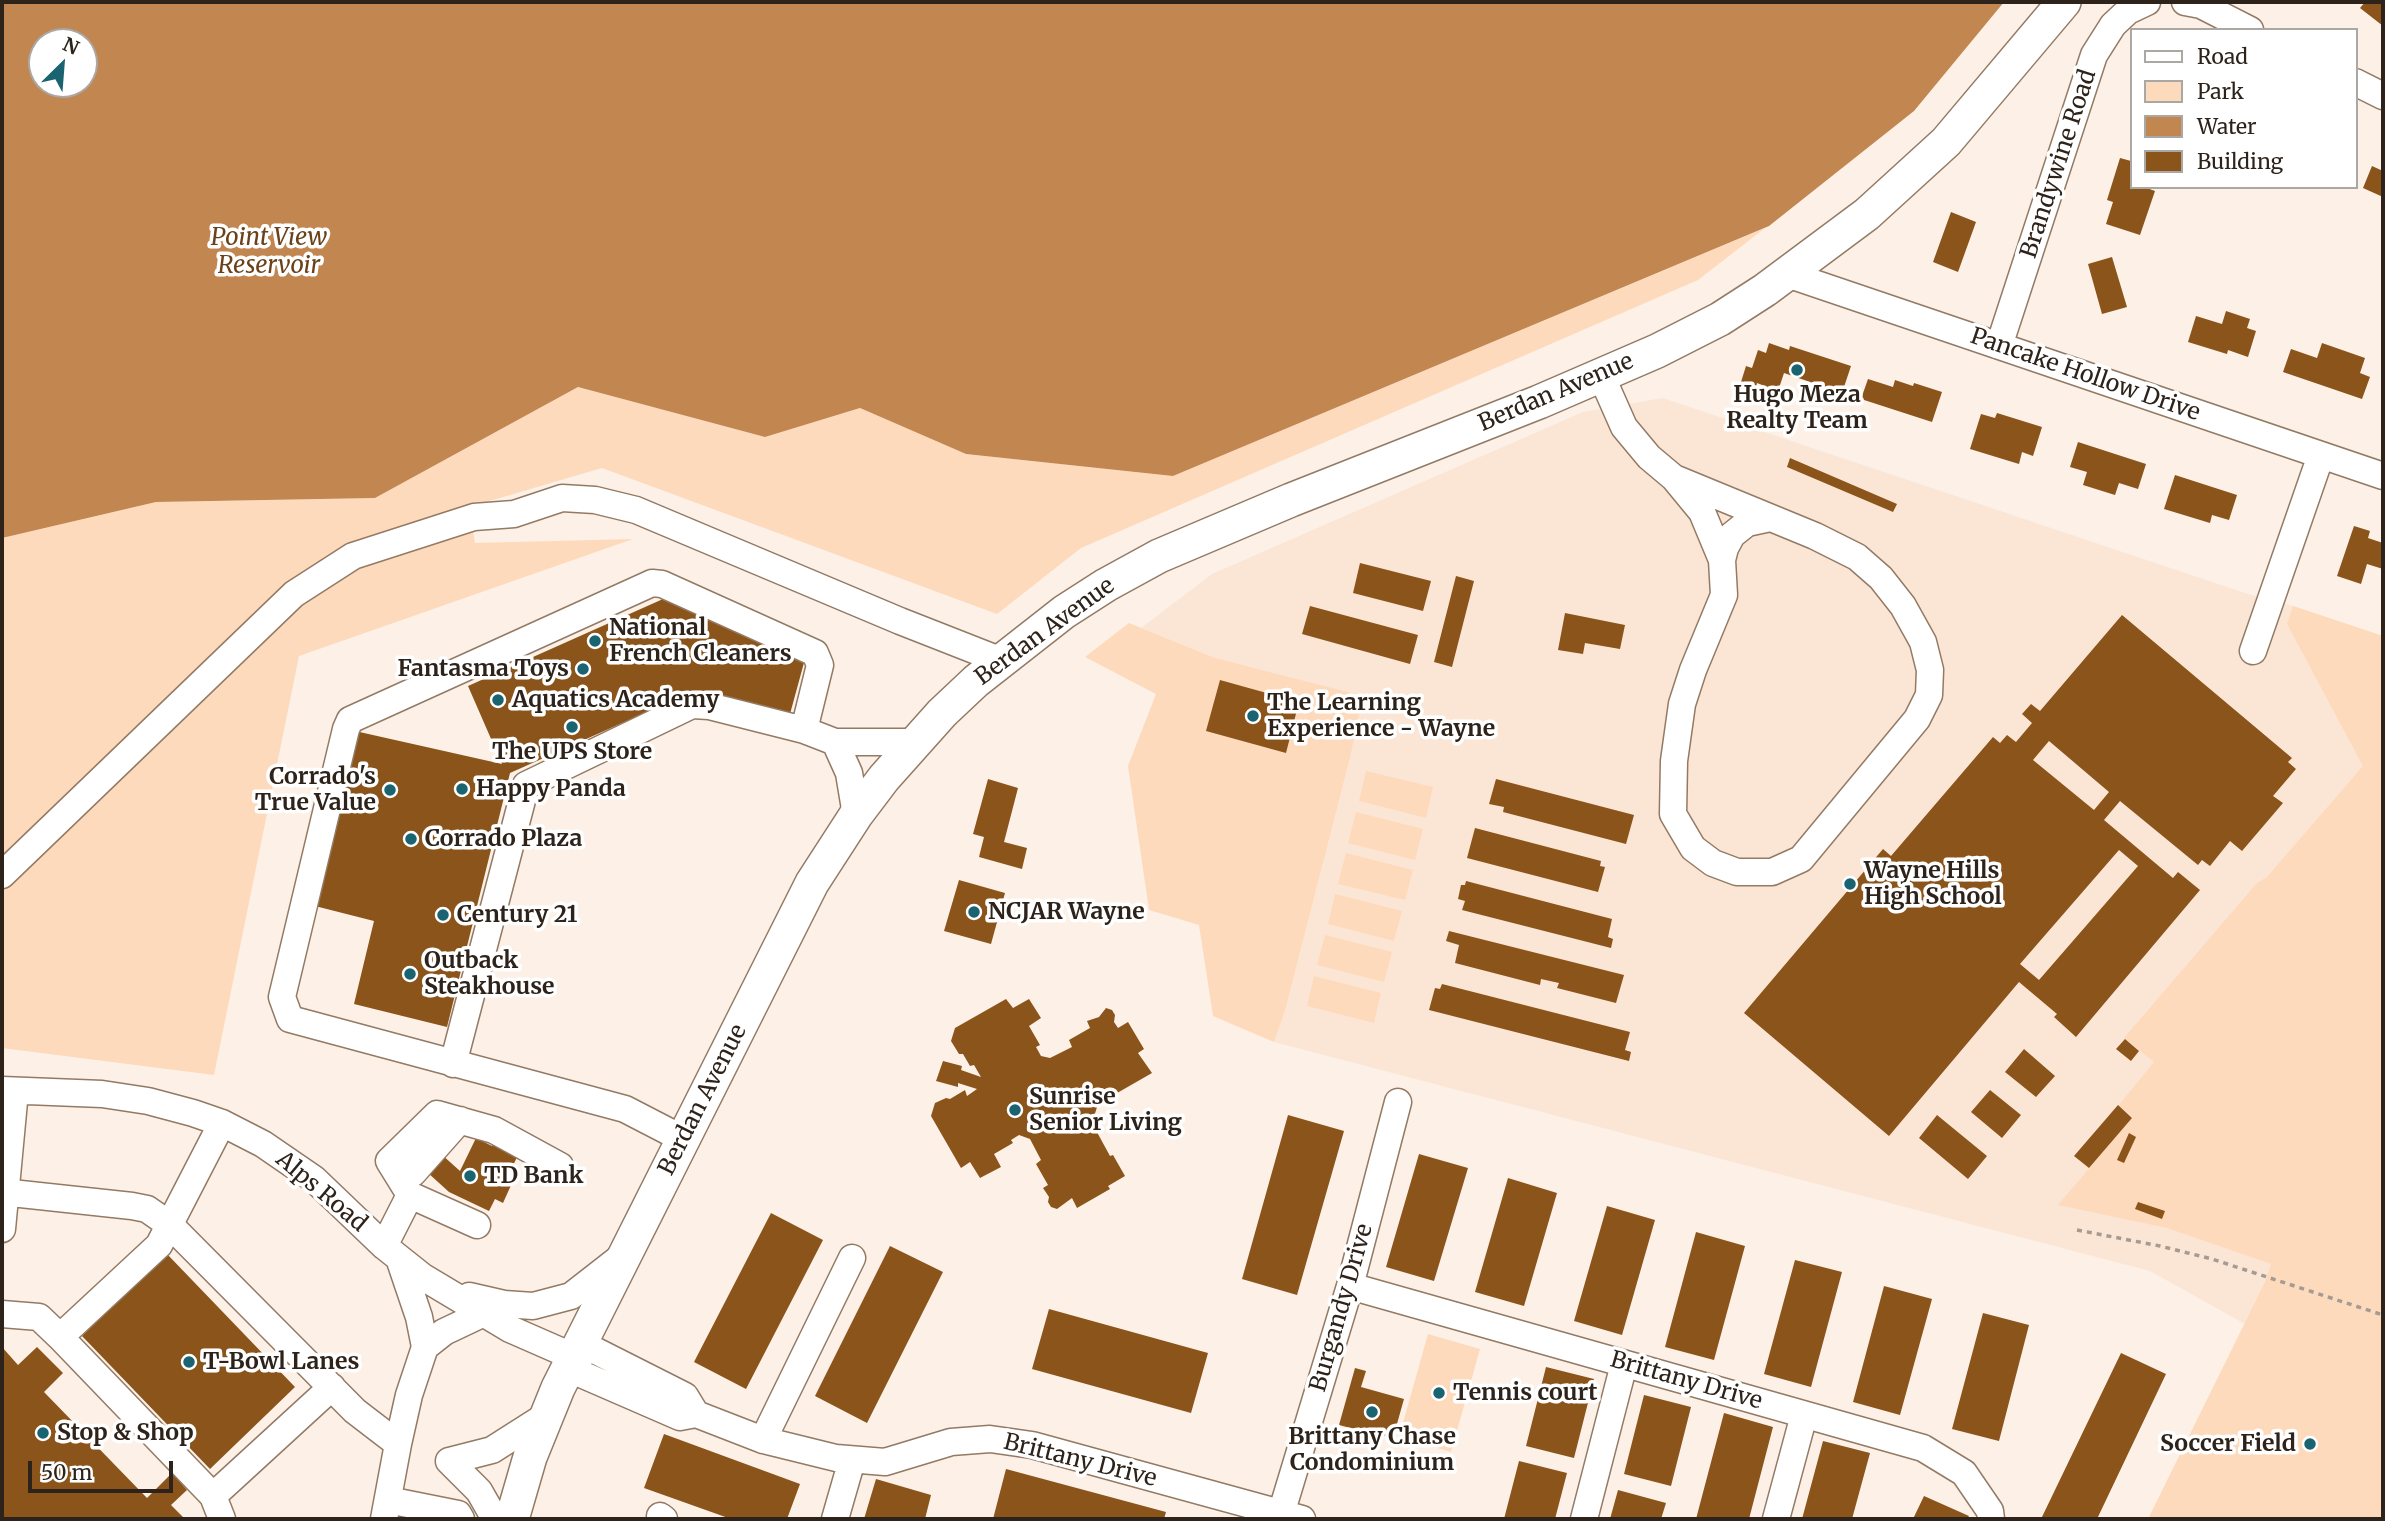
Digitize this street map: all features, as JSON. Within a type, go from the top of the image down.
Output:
[{"type":"main road","name":"Berdan Avenue","points":[[512,1519],[530,1457],[574,1356],[812,883],[856,816],[914,742],[976,681],[1074,606],[1159,556],[1267,509],[1601,375],[1657,351],[1720,319],[1787,274],[1867,214],[1946,142],[2064,2]]},
{"type":"street","name":"Brandywine Road","points":[[1999,346],[2094,55],[2113,25],[2128,12],[2147,2]]},
{"type":"street","points":[[2185,2],[2201,5],[2246,28]]},
{"type":"street","points":[[2357,83],[2383,96]]},
{"type":"street","name":"Pancake Hollow Drive","points":[[1787,274],[2383,476]]},
{"type":"street","points":[[1601,375],[1624,428],[1650,457],[1674,478],[1702,512],[1722,560]]},
{"type":"street","points":[[2253,651],[2321,455]]},
{"type":"street","points":[[1674,478],[1821,538],[1857,557],[1881,578],[1903,606],[1923,642],[1930,670],[1929,695],[1917,719],[1801,859],[1772,872],[1737,872],[1713,863],[1693,848],[1673,814],[1674,761],[1682,704],[1724,595],[1722,560],[1725,548],[1732,535],[1746,523],[1770,518]]},
{"type":"street","points":[[2,875],[294,594],[353,556],[474,517],[514,514],[562,498],[595,500],[636,510],[1002,661]]},
{"type":"street","points":[[684,1139],[625,1109],[300,1024],[290,1019],[282,997],[342,742],[350,720],[652,583],[662,584],[816,653],[820,665],[804,730]]},
{"type":"street","points":[[453,1064],[526,785],[692,705],[709,706],[804,730],[835,742],[914,742]]},
{"type":"street","points":[[835,742],[849,773],[856,816]]},
{"type":"street","points":[[2,1228],[8,1090]]},
{"type":"street","name":"Alps Road","points":[[8,1090],[102,1094],[148,1101],[222,1124],[263,1144],[314,1179],[392,1252],[441,1289],[510,1329],[574,1356]]},
{"type":"street","name":"Burgandy Drive","points":[[1292,1516],[1398,1102]]},
{"type":"street","points":[[477,1225],[412,1184],[388,1161],[436,1114],[494,1130],[560,1166]]},
{"type":"street","points":[[460,1121],[440,1141],[428,1142],[412,1159],[412,1184],[392,1252],[419,1317],[425,1347],[409,1395],[386,1509],[458,1514],[461,1519]]},
{"type":"street","points":[[61,1337],[159,1245],[222,1124]]},
{"type":"street","points":[[3,1193],[148,1209],[170,1225],[355,1410],[398,1444]]},
{"type":"street","points":[[441,1289],[503,1304],[533,1306],[571,1296],[625,1254]]},
{"type":"street","points":[[763,1440],[852,1258]]},
{"type":"street","name":"Brittany Drive","points":[[1350,1286],[1923,1448],[1964,1473],[1990,1511],[1991,1519]]},
{"type":"street","points":[[2,1314],[39,1317],[61,1337],[218,1508],[332,1387]]},
{"type":"street","points":[[425,1347],[444,1332],[482,1314]]},
{"type":"street","name":"Brittany Drive","points":[[574,1356],[581,1374],[680,1417],[696,1414],[763,1440],[836,1458],[885,1462],[951,1442],[990,1439],[1032,1445],[1292,1516]]},
{"type":"street","points":[[1584,1519],[1624,1364]]},
{"type":"street","points":[[495,1519],[479,1491],[449,1461],[492,1450],[547,1415]]},
{"type":"street","points":[[1776,1519],[1804,1415]]},
{"type":"street","points":[[835,1519],[852,1460]]},
{"type":"path","points":[[2077,1230],[2212,1259],[2383,1315]]},
{"type":"shaded area","name":"Wayne Hills High School","points":[[1663,398],[2248,594],[2383,636],[2383,1519],[2162,1492],[2245,1324],[2150,1271],[1274,1042],[1285,1011],[1350,758],[1215,658],[1141,628],[1212,574],[1583,412]]},
{"type":"green space","points":[[1765,228],[1698,280],[1081,548],[997,614],[602,468],[469,507],[475,543],[633,539],[299,656],[214,1075],[2,1048],[2,538],[156,502],[375,498],[578,387],[765,437],[860,408],[966,454],[1173,476]]},
{"type":"green space","points":[[2293,606],[2383,636],[2383,1519],[2148,1519],[2265,1282],[2271,1264],[2167,1228],[2058,1205],[2133,1117],[2119,1105],[2154,1062],[2124,1038],[2257,883],[2267,877],[2363,766],[2287,624]]},
{"type":"green space","points":[[1129,623],[1215,658],[1363,696],[1350,758],[1285,1011],[1274,1042],[1213,1016],[1199,925],[1149,910],[1128,766],[1156,694],[1085,657]]},
{"type":"green space","points":[[1366,771],[1433,787],[1426,818],[1359,801]]},
{"type":"green space","points":[[1356,812],[1423,829],[1415,860],[1348,843]]},
{"type":"green space","points":[[1346,853],[1413,870],[1405,900],[1338,884]]},
{"type":"green space","points":[[1335,894],[1402,911],[1394,941],[1328,924]]},
{"type":"green space","points":[[1325,935],[1392,952],[1384,982],[1317,965]]},
{"type":"green space","points":[[1314,976],[1381,993],[1374,1023],[1307,1006]]},
{"type":"green space","name":"Tennis court","points":[[1428,1334],[1480,1349],[1451,1452],[1399,1437]]},
{"type":"water","name":"Point View Reservoir","points":[[2,2],[2004,2],[1914,111],[1769,226],[1173,476],[966,454],[860,408],[765,437],[578,387],[375,498],[156,502],[2,538]]},
{"type":"building","points":[[2365,2],[2383,2],[2383,26],[2360,8]]},
{"type":"building","points":[[2120,158],[2130,161],[2130,189],[2155,191],[2140,235],[2106,224],[2113,202],[2107,200]]},
{"type":"building","points":[[2372,166],[2383,171],[2383,197],[2363,188]]},
{"type":"building","points":[[1951,212],[1976,222],[1958,272],[1933,262]]},
{"type":"building","points":[[2112,257],[2127,307],[2102,314],[2088,264]]},
{"type":"building","points":[[2226,311],[2250,319],[2247,328],[2256,331],[2248,357],[2228,350],[2227,354],[2188,342],[2196,316],[2222,324]]},
{"type":"building","name":"Hugo Meza Realty Team","points":[[1769,343],[1789,350],[1790,346],[1851,366],[1842,393],[1784,373],[1778,391],[1757,383],[1756,387],[1741,382],[1746,366],[1752,368],[1758,350],[1766,353]]},
{"type":"building","points":[[2322,343],[2365,358],[2360,373],[2370,377],[2362,399],[2283,372],[2291,349],[2317,358]]},
{"type":"building","points":[[1868,379],[1893,387],[1895,380],[1913,386],[1914,383],[1942,392],[1932,422],[1861,399]]},
{"type":"building","points":[[1997,413],[2042,427],[2033,456],[2022,452],[2019,464],[1970,449],[1981,414],[1995,418]]},
{"type":"building","points":[[2078,442],[2146,464],[2138,489],[2119,483],[2115,495],[2083,485],[2087,472],[2070,467]]},
{"type":"building","points":[[1790,458],[1897,504],[1893,512],[1787,467]]},
{"type":"building","points":[[2175,475],[2237,495],[2229,520],[2212,515],[2210,523],[2164,509]]},
{"type":"building","points":[[2354,526],[2370,531],[2368,538],[2383,543],[2383,569],[2367,564],[2361,584],[2337,576]]},
{"type":"building","points":[[1360,563],[1431,581],[1423,611],[1353,593]]},
{"type":"building","points":[[1456,576],[1474,581],[1452,667],[1434,662]]},
{"type":"building","points":[[663,599],[805,659],[790,714],[696,690],[510,773],[447,1027],[354,1004],[374,921],[311,905],[355,731],[502,764],[468,686]]},
{"type":"building","points":[[1310,606],[1418,635],[1410,664],[1302,634]]},
{"type":"building","points":[[1565,613],[1625,625],[1620,649],[1585,643],[1583,654],[1558,650]]},
{"type":"building","name":"Wayne Hills High School","points":[[2122,615],[2292,758],[2288,762],[2296,769],[2273,796],[2283,803],[2242,851],[2230,841],[2210,866],[2202,860],[2198,865],[2120,801],[2104,820],[2173,878],[2178,872],[2200,890],[2076,1037],[2054,1017],[2057,1014],[2019,982],[1889,1136],[1744,1013],[1883,849],[1891,856],[1993,737],[2000,743],[2007,735],[2016,742],[2032,723],[2022,714],[2031,704],[2040,711]],"holes":[[[2049,741],[2109,792],[2094,810],[2033,760]],[[2119,850],[2138,866],[2039,980],[2020,964]]]},
{"type":"building","name":"The Learning Experience - Wayne","points":[[1220,680],[1299,702],[1286,753],[1206,731]]},
{"type":"building","points":[[988,779],[1018,788],[1004,842],[1027,848],[1022,869],[979,857],[984,837],[973,834]]},
{"type":"building","points":[[1496,779],[1634,815],[1626,844],[1503,812],[1504,807],[1489,804]]},
{"type":"building","points":[[1475,828],[1601,861],[1600,866],[1605,867],[1598,892],[1467,858]]},
{"type":"building","name":"NCJAR Wayne","points":[[959,880],[1005,893],[991,944],[944,931]]},
{"type":"building","points":[[1466,881],[1612,919],[1608,937],[1613,939],[1611,948],[1462,910],[1465,901],[1458,899],[1461,885],[1465,885]]},
{"type":"building","points":[[1449,931],[1624,975],[1616,1003],[1557,988],[1559,983],[1541,979],[1540,985],[1455,963],[1459,945],[1446,941]]},
{"type":"building","points":[[1442,984],[1630,1032],[1625,1050],[1631,1052],[1629,1061],[1429,1010],[1435,988],[1440,989]]},
{"type":"building","name":"Sunrise Senior Living","points":[[1006,999],[1013,1008],[1029,999],[1041,1018],[1029,1026],[1040,1045],[1036,1047],[1041,1056],[1050,1058],[1072,1047],[1069,1040],[1090,1028],[1087,1021],[1099,1017],[1106,1008],[1112,1010],[1115,1015],[1114,1022],[1118,1028],[1128,1022],[1144,1049],[1138,1053],[1152,1073],[1098,1104],[1092,1123],[1110,1156],[1113,1155],[1125,1176],[1108,1186],[1110,1189],[1077,1208],[1072,1198],[1057,1209],[1051,1207],[1043,1188],[1048,1185],[1036,1164],[1041,1160],[1030,1139],[1019,1135],[1011,1140],[1013,1143],[994,1154],[1001,1167],[980,1178],[970,1162],[961,1168],[931,1116],[935,1103],[950,1099],[965,1090],[967,1096],[977,1089],[958,1083],[958,1087],[936,1081],[943,1061],[962,1066],[961,1070],[981,1077],[974,1065],[970,1066],[951,1041],[955,1028]]},
{"type":"building","points":[[2125,1039],[2139,1051],[2131,1061],[2116,1049]]},
{"type":"building","points":[[2024,1049],[2055,1076],[2036,1097],[2005,1072]]},
{"type":"building","points":[[1990,1090],[2021,1115],[2002,1138],[1971,1112]]},
{"type":"building","points":[[2118,1105],[2132,1118],[2089,1168],[2074,1156]]},
{"type":"building","points":[[1288,1115],[1344,1131],[1297,1295],[1242,1279]]},
{"type":"building","points":[[1937,1115],[1987,1156],[1968,1179],[1919,1138]]},
{"type":"building","points":[[2129,1133],[2136,1137],[2124,1163],[2117,1160]]},
{"type":"building","name":"TD Bank","points":[[421,1136],[460,1171],[476,1138],[492,1146],[494,1141],[519,1153],[506,1180],[512,1183],[503,1203],[495,1199],[489,1211],[449,1192],[406,1153]]},
{"type":"building","points":[[1419,1154],[1468,1168],[1434,1281],[1386,1267]]},
{"type":"building","points":[[1508,1178],[1557,1193],[1524,1306],[1475,1292]]},
{"type":"building","points":[[2138,1202],[2165,1211],[2162,1219],[2135,1209]]},
{"type":"building","points":[[1607,1206],[1655,1220],[1622,1335],[1574,1321]]},
{"type":"building","points":[[771,1213],[823,1240],[746,1389],[694,1362]]},
{"type":"building","points":[[1696,1232],[1745,1246],[1714,1360],[1665,1347]]},
{"type":"building","points":[[890,1246],[943,1272],[867,1423],[815,1396]]},
{"type":"building","name":"T-Bowl Lanes","points":[[167,1254],[295,1387],[210,1469],[82,1336]]},
{"type":"building","points":[[1795,1260],[1842,1272],[1811,1387],[1764,1374]]},
{"type":"building","points":[[1884,1286],[1932,1299],[1900,1415],[1853,1402]]},
{"type":"building","points":[[1049,1309],[1208,1353],[1191,1413],[1032,1369]]},
{"type":"building","points":[[1983,1313],[2029,1325],[1999,1441],[1952,1429]]},
{"type":"building","name":"Stop & Shop","points":[[2,1347],[18,1365],[37,1347],[63,1373],[44,1392],[147,1498],[172,1473],[187,1490],[171,1505],[185,1519],[2,1519]]},
{"type":"building","points":[[2121,1353],[2166,1374],[2097,1519],[2041,1519]]},
{"type":"building","points":[[1546,1367],[1594,1379],[1574,1458],[1526,1446]]},
{"type":"building","name":"Brittany Chase Condominium","points":[[1355,1368],[1366,1371],[1361,1387],[1404,1399],[1393,1438],[1373,1432],[1371,1440],[1356,1436],[1358,1430],[1339,1425]]},
{"type":"building","points":[[1644,1395],[1691,1407],[1671,1486],[1624,1474]]},
{"type":"building","points":[[1724,1413],[1773,1427],[1749,1519],[1696,1519]]},
{"type":"building","points":[[664,1434],[800,1484],[787,1519],[731,1519],[644,1488]]},
{"type":"building","points":[[1823,1441],[1870,1453],[1852,1519],[1802,1519]]},
{"type":"building","points":[[1519,1461],[1567,1473],[1555,1519],[1504,1519]]},
{"type":"building","points":[[1006,1469],[1166,1512],[1164,1519],[993,1519]]},
{"type":"building","points":[[876,1479],[931,1495],[925,1519],[864,1519]]},
{"type":"building","points":[[1618,1490],[1666,1503],[1661,1519],[1610,1519]]},
{"type":"building","points":[[1924,1496],[1969,1516],[1967,1519],[1913,1519]]},
{"type":"place","name":"Hugo Meza Realty Team","points":[[1797,370]]},
{"type":"place","name":"National French Cleaners","points":[[595,641]]},
{"type":"place","name":"Fantasma Toys","points":[[583,669]]},
{"type":"place","name":"Aquatics Academy","points":[[498,700]]},
{"type":"place","name":"The Learning Experience - Wayne","points":[[1253,716]]},
{"type":"place","name":"The UPS Store","points":[[572,727]]},
{"type":"place","name":"Happy Panda","points":[[462,789]]},
{"type":"place","name":"Corrado's True Value","points":[[390,790]]},
{"type":"place","name":"Corrado Plaza","points":[[411,839]]},
{"type":"place","name":"Wayne Hills High School","points":[[1850,884]]},
{"type":"place","name":"NCJAR Wayne","points":[[974,912]]},
{"type":"place","name":"Century 21","points":[[443,915]]},
{"type":"place","name":"Outback Steakhouse","points":[[410,974]]},
{"type":"place","name":"Sunrise Senior Living","points":[[1015,1110]]},
{"type":"place","name":"TD Bank","points":[[470,1176]]},
{"type":"place","name":"T-Bowl Lanes","points":[[189,1362]]},
{"type":"place","name":"Tennis court","points":[[1439,1393]]},
{"type":"place","name":"Brittany Chase Condominium","points":[[1372,1412]]},
{"type":"place","name":"Stop & Shop","points":[[43,1433]]},
{"type":"place","name":"Soccer Field","points":[[2310,1444]]}]
